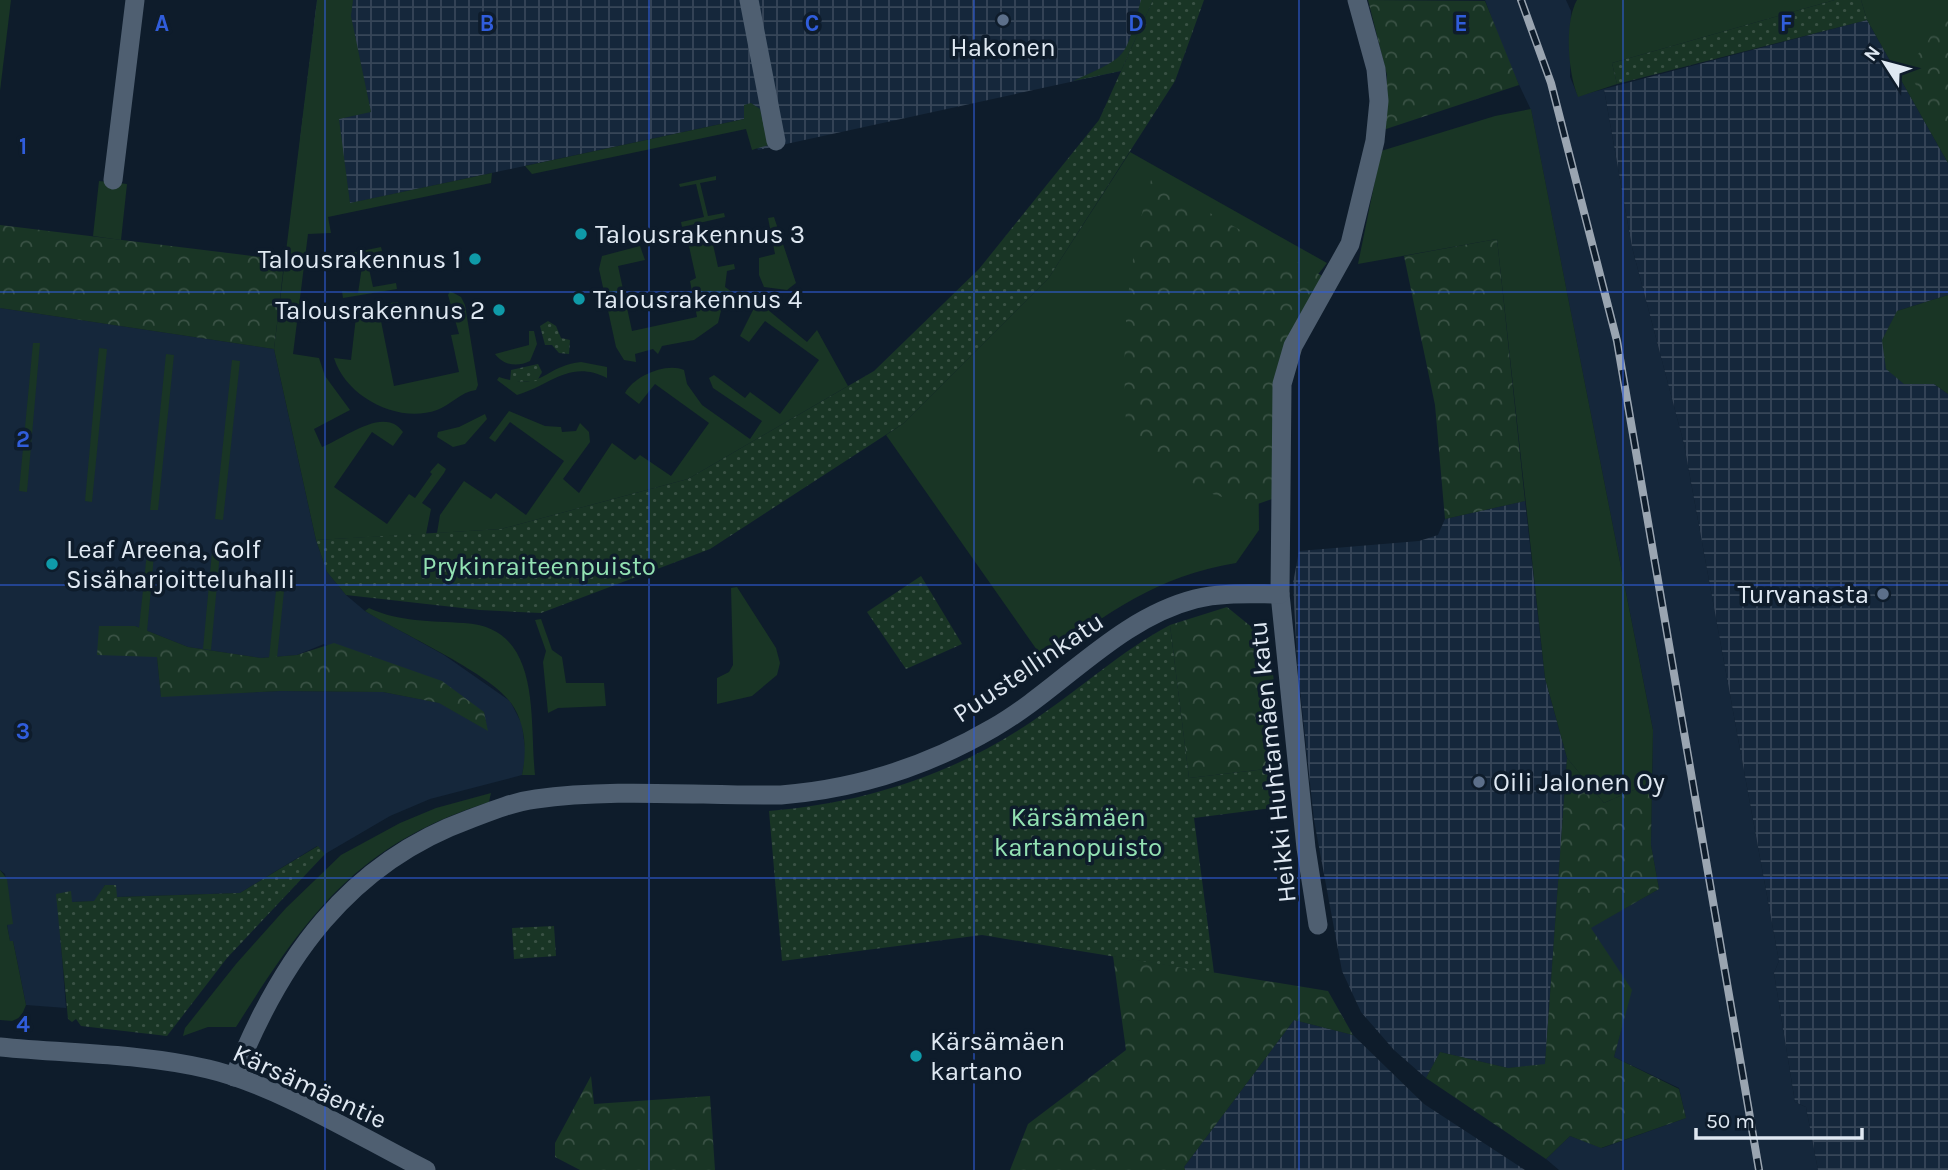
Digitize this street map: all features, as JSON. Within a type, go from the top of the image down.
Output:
[{"type":"street","points":[[113,180],[135,0]]},
{"type":"street","points":[[749,0],[776,141]]},
{"type":"street","points":[[1280,594],[1282,384],[1293,346],[1350,244],[1375,141],[1379,101],[1376,69],[1357,0]]},
{"type":"street","name":"Puustellinkatu","points":[[234,1077],[248,1040],[280,981],[335,906],[389,859],[450,826],[535,799],[781,794],[821,791],[865,782],[948,751],[994,728],[1149,617],[1196,599],[1237,594],[1280,594]]},
{"type":"street","name":"Heikki Huhtamäen katu","points":[[1280,594],[1301,807],[1318,925]]},
{"type":"street","name":"Kärsämäentie","points":[[0,1047],[161,1060],[234,1077],[426,1170]]},
{"type":"shaded area","points":[[317,0],[1153,0],[1121,71],[758,150],[744,119],[291,216]]},
{"type":"shaded area","points":[[1485,0],[1566,0],[1571,11],[1570,77],[1578,96],[1604,89],[1632,247],[1684,444],[1779,961],[1774,973],[1795,1102],[1806,1107],[1818,1170],[1559,1170],[1546,1159],[1570,1136],[1602,1148],[1686,1118],[1679,1088],[1614,1057],[1631,990],[1590,928],[1659,889],[1651,845],[1653,730],[1531,110],[1506,57]]},
{"type":"shaded area","name":"Turvanasta","points":[[1867,20],[1948,163],[1948,295],[1897,311],[1934,384],[1948,394],[1948,1170],[1818,1170],[1806,1107],[1795,1102],[1774,973],[1779,961],[1684,444],[1632,247],[1604,89]]},
{"type":"shaded area","points":[[0,308],[274,349],[316,540],[327,572],[346,595],[365,611],[444,655],[510,701],[522,724],[526,755],[522,775],[430,799],[390,816],[325,854],[317,846],[240,893],[116,897],[115,885],[105,885],[95,901],[72,902],[57,894],[66,1008],[26,1005],[7,924],[12,924],[5,874],[0,870]],"holes":[[[135,626],[188,647],[261,658],[297,655],[324,644],[484,712],[487,730],[440,703],[383,692],[281,691],[161,696],[157,657]]]},
{"type":"shaded area","points":[[1525,501],[1545,678],[1567,758],[1545,1065],[1508,1068],[1440,1052],[1426,1078],[1394,1050],[1361,1012],[1342,971],[1314,820],[1297,662],[1293,583],[1299,551],[1419,541],[1438,535],[1445,519]]},
{"type":"shaded area","points":[[1294,1020],[1353,1035],[1424,1104],[1525,1170],[1185,1170],[1184,1167]]},
{"type":"green space","points":[[0,0],[11,0],[0,91]]},
{"type":"green space","points":[[317,0],[353,0],[351,16],[371,112],[339,119],[350,203],[492,173],[491,183],[328,217],[331,233],[308,234],[293,354],[319,358],[325,376],[350,410],[314,429],[322,447],[375,423],[395,425],[403,432],[393,446],[372,432],[334,487],[387,524],[409,494],[415,498],[438,463],[446,469],[422,503],[431,509],[426,534],[316,540],[274,349]]},
{"type":"green space","points":[[1141,0],[1153,0],[1121,71],[1073,81],[1105,66],[1122,53]]},
{"type":"green space","name":"Prykinraiteenpuisto","points":[[1153,0],[1204,0],[1175,81],[1048,279],[904,423],[710,549],[541,613],[480,610],[346,595],[327,572],[316,540],[501,529],[688,479],[874,371],[979,269],[1099,120]]},
{"type":"green space","points":[[1368,0],[1485,1],[1519,85],[1383,130],[1387,75]]},
{"type":"green space","points":[[1577,0],[1835,0],[1612,63],[1617,84],[1578,97],[1569,48],[1570,21]]},
{"type":"green space","points":[[1835,0],[1861,0],[1867,20],[1617,84],[1612,63]]},
{"type":"green space","points":[[1861,0],[1948,0],[1948,163],[1867,20]]},
{"type":"green space","points":[[1948,18],[1948,137],[1906,69],[1927,43],[1938,21]]},
{"type":"green space","points":[[751,103],[760,109],[768,145],[752,150],[746,129],[532,174],[525,166],[744,119],[744,105]]},
{"type":"green space","points":[[1531,109],[1653,730],[1652,782],[1604,803],[1567,758],[1545,678],[1497,239],[1358,264],[1381,151],[1495,116]]},
{"type":"green space","points":[[1130,152],[1327,263],[1316,277],[1258,417],[1259,530],[1236,563],[1208,569],[1157,587],[1112,612],[1044,660],[886,435],[904,423],[1048,279]]},
{"type":"green space","points":[[716,176],[716,180],[700,183],[708,216],[724,213],[725,217],[682,227],[681,222],[704,217],[696,184],[680,187],[679,184]]},
{"type":"green space","points":[[1151,180],[1324,277],[1301,316],[1272,499],[1252,506],[1206,492],[1127,440],[1127,309],[1135,245]]},
{"type":"green space","points":[[99,181],[127,184],[121,240],[93,236]]},
{"type":"green space","points":[[774,217],[796,283],[787,290],[764,287],[759,275],[759,258],[775,254],[768,218]]},
{"type":"green space","points":[[0,225],[269,258],[283,272],[274,349],[0,308]]},
{"type":"green space","points":[[710,231],[718,267],[734,264],[735,269],[727,271],[725,287],[732,292],[725,294],[718,323],[694,340],[662,346],[658,354],[653,349],[635,354],[636,362],[624,360],[616,347],[599,269],[602,256],[640,246],[645,260],[618,266],[632,331],[697,317],[690,281],[696,278],[687,237]]},
{"type":"green space","points":[[1497,239],[1525,501],[1445,519],[1435,405],[1404,256]]},
{"type":"green space","points":[[381,247],[382,251],[366,255],[373,287],[396,283],[397,289],[343,298],[342,291],[358,293],[363,260],[347,257],[347,254]]},
{"type":"green space","points":[[450,291],[461,297],[465,305],[478,385],[476,390],[465,393],[437,410],[406,413],[375,404],[350,385],[334,358],[351,360],[356,317],[340,315],[340,309],[398,302],[401,316],[381,321],[394,386],[459,372],[451,335],[459,334],[448,295]]},
{"type":"green space","points":[[1948,295],[1948,394],[1934,384],[1904,384],[1886,369],[1882,340],[1897,311]]},
{"type":"green space","points":[[762,305],[807,342],[817,330],[848,386],[688,479],[501,529],[437,533],[440,515],[464,481],[491,499],[496,493],[526,515],[564,461],[510,422],[495,442],[489,438],[509,411],[545,426],[561,427],[562,432],[576,431],[580,423],[589,432],[590,442],[563,479],[579,493],[612,443],[635,460],[640,455],[671,476],[709,423],[655,384],[639,404],[625,393],[635,381],[660,369],[684,370],[687,384],[702,405],[750,439],[762,421],[713,388],[709,378],[714,375],[745,398],[750,392],[780,414],[819,360],[765,321],[749,342],[740,336],[754,308]]},
{"type":"green space","points":[[548,321],[556,326],[561,338],[570,340],[569,354],[559,353],[552,345],[545,345],[540,326]]},
{"type":"green space","points":[[529,331],[534,331],[537,344],[530,361],[511,364],[495,354],[529,345]]},
{"type":"green space","points":[[33,343],[40,343],[27,492],[19,491]]},
{"type":"green space","points":[[99,348],[107,349],[92,502],[85,501]]},
{"type":"green space","points":[[166,354],[174,355],[158,510],[150,510]]},
{"type":"green space","points":[[232,360],[240,361],[223,520],[215,519]]},
{"type":"green space","points":[[581,362],[607,367],[607,378],[582,371],[571,372],[517,395],[497,380],[499,377],[525,382],[535,380],[568,364]]},
{"type":"green space","points":[[538,364],[542,372],[537,381],[510,382],[511,370]]},
{"type":"green space","points":[[485,414],[487,419],[465,444],[453,447],[437,437],[438,432],[459,427]]},
{"type":"green space","points":[[148,543],[155,544],[147,632],[139,628]]},
{"type":"green space","points":[[212,552],[220,552],[211,650],[203,649]]},
{"type":"green space","points":[[278,571],[286,572],[277,658],[269,658]]},
{"type":"green space","points":[[921,576],[962,644],[906,669],[867,612]]},
{"type":"green space","points":[[737,587],[776,648],[780,663],[777,675],[752,696],[717,704],[717,678],[729,672],[733,665],[731,588]]},
{"type":"green space","points":[[1227,607],[1270,642],[1282,767],[1189,778],[1170,625]]},
{"type":"green space","points":[[369,608],[404,618],[489,628],[508,641],[520,658],[527,680],[535,775],[522,775],[525,747],[520,720],[511,703],[500,691],[465,667],[365,611]]},
{"type":"green space","points":[[541,619],[552,650],[562,657],[566,683],[604,683],[606,706],[558,708],[548,713],[543,662],[546,651],[535,620]]},
{"type":"green space","name":"Kärsämäen kartanopuisto","points":[[1170,625],[1189,778],[1282,767],[1287,806],[1194,818],[1214,973],[982,935],[782,961],[769,811],[840,801],[874,793],[908,783],[973,756],[1034,720],[1118,658]]},
{"type":"green space","points":[[99,626],[135,626],[188,647],[261,658],[297,655],[334,643],[442,681],[484,712],[488,731],[439,703],[383,692],[281,691],[161,697],[157,657],[97,655]]},
{"type":"green space","points":[[1567,758],[1604,803],[1652,782],[1651,845],[1659,889],[1591,928],[1632,990],[1614,1057],[1679,1089],[1686,1118],[1601,1148],[1570,1136],[1546,1159],[1426,1078],[1440,1052],[1508,1068],[1545,1064]]},
{"type":"green space","points":[[491,793],[489,802],[443,819],[404,839],[370,862],[340,888],[287,950],[236,1027],[208,1027],[183,1036],[185,1028],[236,964],[286,908],[341,855],[400,823],[436,808]]},
{"type":"green space","points":[[318,846],[325,854],[227,958],[167,1036],[81,1026],[76,1019],[72,1022],[68,1019],[56,894],[71,891],[72,902],[94,901],[105,885],[116,885],[117,897],[240,893]]},
{"type":"green space","points":[[0,870],[7,879],[13,924],[7,925],[10,941],[13,941],[26,1005],[21,1017],[12,1021],[0,1020]]},
{"type":"green space","points":[[554,926],[556,956],[514,959],[512,928]]},
{"type":"green space","points":[[1113,956],[1328,991],[1353,1035],[1294,1020],[1184,1167],[1185,1170],[1010,1170],[1028,1124],[1126,1050]]},
{"type":"green space","points":[[591,1076],[594,1104],[710,1096],[715,1170],[580,1170],[555,1157],[555,1143]]},
{"type":"railway","points":[[1521,0],[1551,83],[1617,341],[1759,1170]]},
{"type":"place","name":"Hakonen","points":[[1003,20]]},
{"type":"place","name":"Talousrakennus 3","points":[[581,234]]},
{"type":"place","name":"Talousrakennus 1","points":[[475,259]]},
{"type":"place","name":"Talousrakennus 4","points":[[579,299]]},
{"type":"place","name":"Talousrakennus 2","points":[[499,310]]},
{"type":"place","name":"Leaf Areena, Golf Sisäharjoitteluhalli","points":[[52,564]]},
{"type":"place","name":"Turvanasta","points":[[1883,594]]},
{"type":"place","name":"Oili Jalonen Oy","points":[[1479,782]]},
{"type":"place","name":"Kärsämäen kartano","points":[[916,1056]]}]
